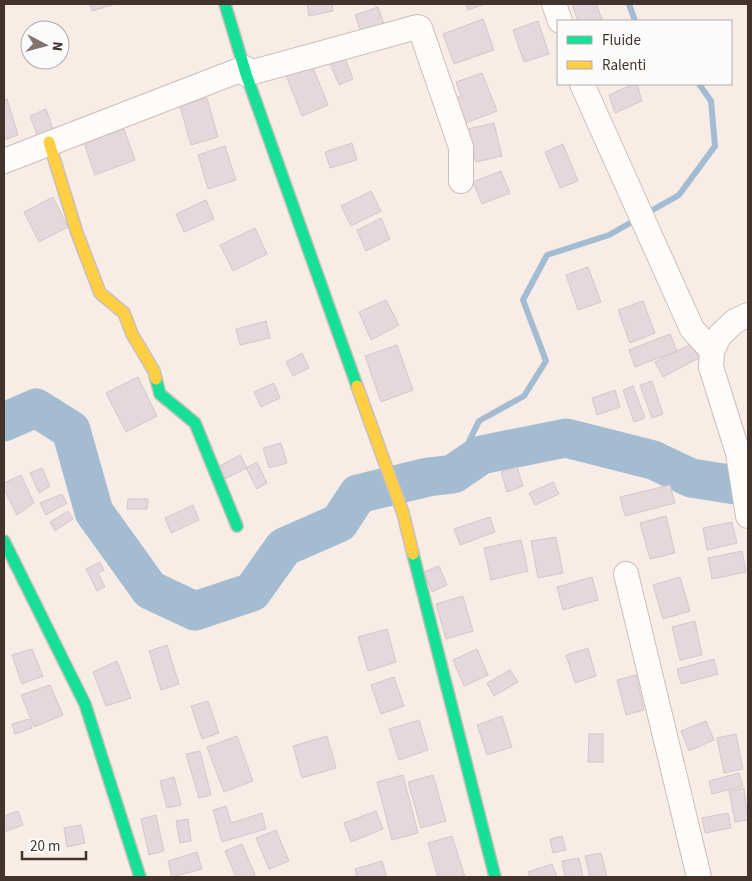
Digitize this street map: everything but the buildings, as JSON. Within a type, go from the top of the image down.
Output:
[{"type":"main road","points":[[224,4],[245,71],[388,466],[403,513],[495,877]]},
{"type":"main road","points":[[49,142],[77,233],[100,293],[124,312],[132,334],[154,371],[160,394],[195,422],[237,526]]},
{"type":"main road","points":[[4,541],[85,704],[140,877]]},
{"type":"street","points":[[554,4],[560,20]]},
{"type":"street","points":[[4,161],[49,142],[245,71],[417,27],[420,28],[461,146],[461,181]]},
{"type":"street","points":[[582,85],[692,329],[712,351]]},
{"type":"street","points":[[747,514],[738,453],[711,367],[712,351],[720,335],[735,321],[748,315]]},
{"type":"street","points":[[626,574],[699,877]]},
{"type":"waterway","points":[[629,4],[635,20]]},
{"type":"waterway","points":[[453,474],[479,421],[524,396],[546,361],[523,300],[547,255],[609,235],[679,195],[715,146],[711,101],[700,85]]},
{"type":"waterway","points":[[4,422],[36,408],[71,430],[94,512],[150,590],[195,611],[252,592],[284,547],[339,523],[358,494],[428,477],[453,474],[481,455],[566,438],[653,460],[691,478],[748,487]]},
{"type":"traffic: fast","points":[[225,4],[246,74],[357,386]]},
{"type":"traffic: fast","points":[[156,379],[160,394],[195,423],[237,526]]},
{"type":"traffic: fast","points":[[4,541],[85,704],[140,877]]},
{"type":"traffic: fast","points":[[413,554],[495,877]]},
{"type":"traffic: slow","points":[[49,142],[77,233],[100,293],[124,313],[132,334],[154,371],[156,379]]},
{"type":"traffic: slow","points":[[357,386],[403,513],[413,554]]}]
